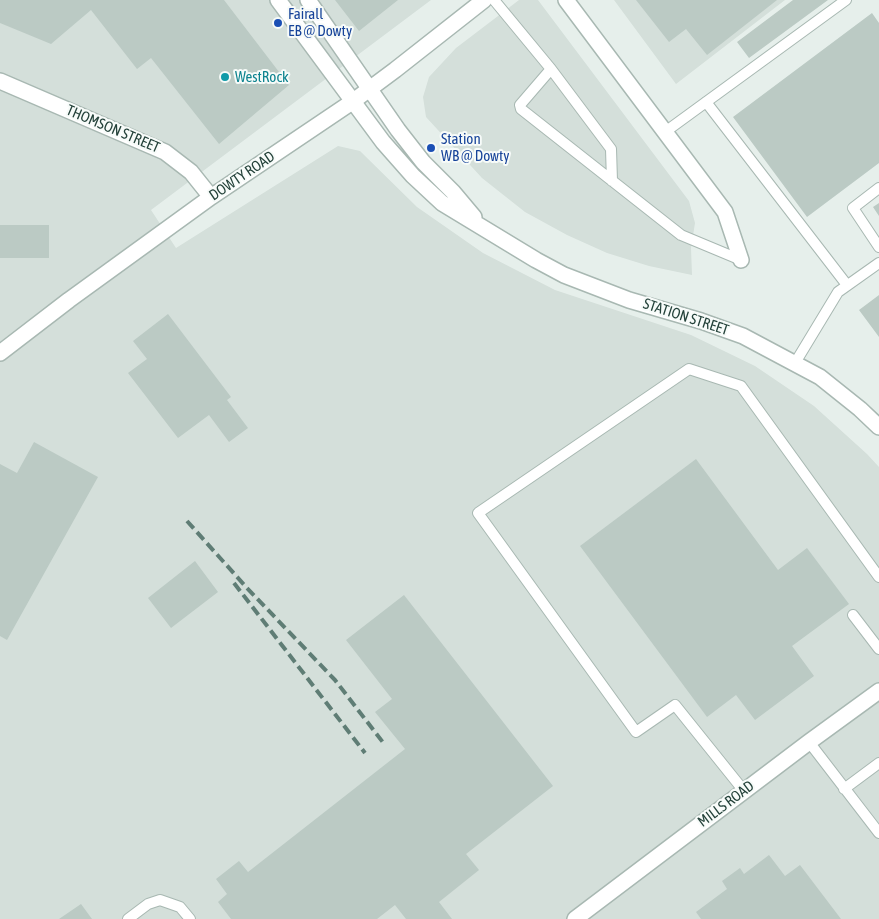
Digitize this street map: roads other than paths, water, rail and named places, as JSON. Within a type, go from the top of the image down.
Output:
[{"type":"street","name":"STATION STREET","points":[[278,0],[383,142],[413,176],[442,203],[564,275],[629,300],[701,321],[743,336],[820,377],[879,427]]},
{"type":"street","name":"STATION STREET","points":[[308,0],[398,130],[423,162],[453,192],[481,226]]},
{"type":"street","name":"DOWTY ROAD","points":[[0,353],[69,300],[212,197],[370,89],[484,0]]},
{"type":"street","points":[[566,0],[724,212],[741,260]]},
{"type":"street","name":"THOMSON STREET","points":[[0,81],[165,152],[191,172],[212,197]]},
{"type":"street","name":"MILLS ROAD","points":[[575,919],[879,691]]},
{"type":"lane","points":[[494,0],[551,69],[611,149],[612,180]]},
{"type":"lane","points":[[665,132],[846,0]]},
{"type":"lane","points":[[551,69],[520,105],[521,109],[681,235],[741,260]]},
{"type":"lane","points":[[706,102],[847,285]]},
{"type":"lane","points":[[879,188],[852,208],[879,247]]},
{"type":"lane","points":[[795,363],[838,292],[879,262]]},
{"type":"lane","points":[[744,791],[675,705],[636,732],[478,513],[690,369],[742,386],[879,577]]},
{"type":"lane","points":[[853,615],[879,649]]},
{"type":"lane","points":[[809,742],[879,833]]},
{"type":"lane","points":[[844,789],[879,763]]},
{"type":"lane","points":[[128,919],[148,904],[160,900],[180,907],[190,919]]},
{"type":"railway","points":[[187,521],[247,588],[335,680],[385,745]]},
{"type":"railway","points":[[234,583],[365,753]]},
{"type":"place","name":"Fairall EB @ Dowty","points":[[278,23]]},
{"type":"place","name":"WestRock","points":[[225,77]]},
{"type":"place","name":"Station WB @ Dowty","points":[[431,148]]}]
